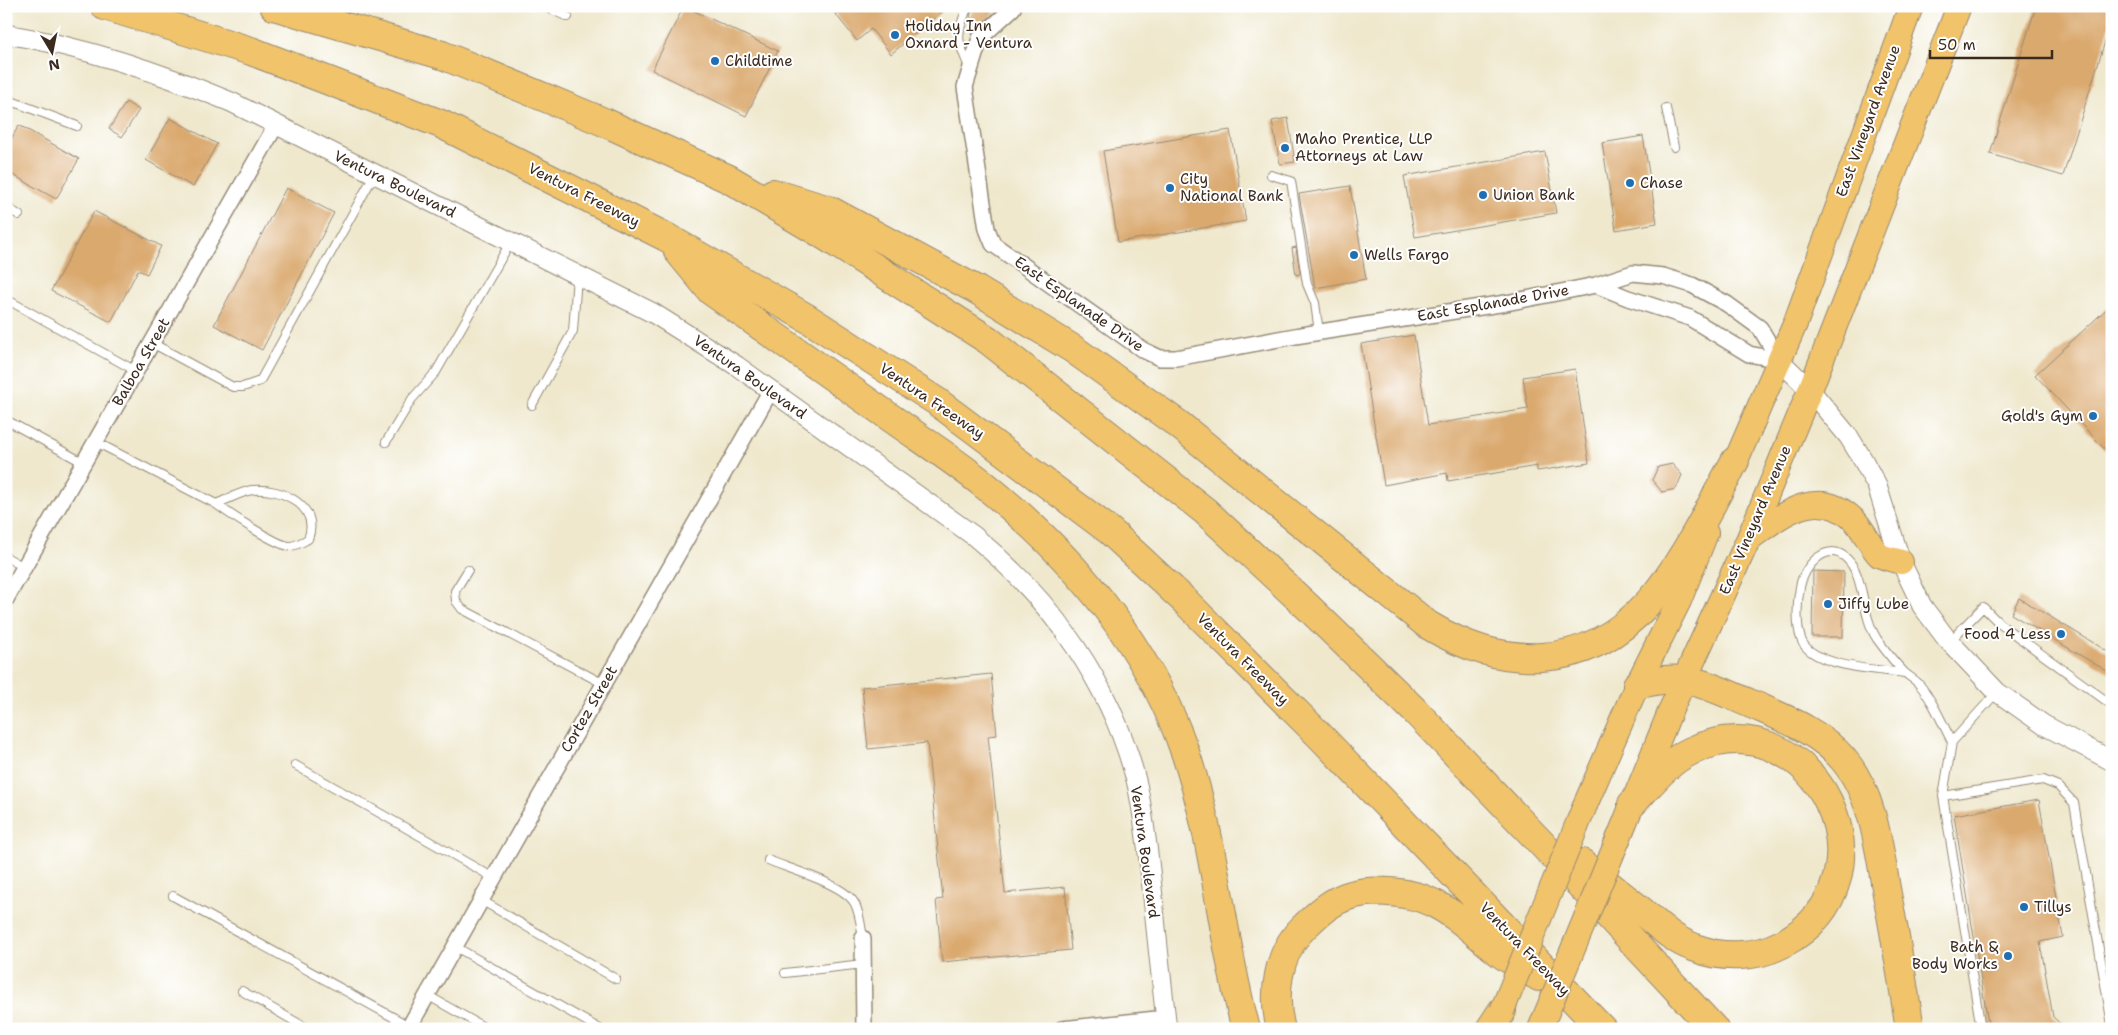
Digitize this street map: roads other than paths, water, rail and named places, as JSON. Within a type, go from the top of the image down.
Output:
[{"type":"highway","name":"Ventura Freeway","points":[[105,6],[251,51],[441,124],[666,236],[807,318],[936,401],[1110,531],[1185,601],[1322,738],[1602,1029]]},
{"type":"highway","points":[[274,6],[451,59],[604,122],[728,179],[822,234],[988,340],[1206,511],[1407,703],[1542,844],[1714,1029]]},
{"type":"highway","points":[[728,179],[829,210],[977,290],[1073,349],[1178,424],[1428,625],[1453,640],[1474,649],[1499,656],[1521,658],[1584,650],[1614,635],[1640,613],[1667,581],[1736,461]]},
{"type":"highway","points":[[666,236],[711,291],[982,483],[1050,543],[1090,586],[1127,635],[1158,690],[1201,800],[1246,1029]]},
{"type":"highway","points":[[1638,685],[1659,679],[1685,678],[1797,723],[1833,749],[1856,778],[1866,799],[1877,838],[1910,1029]]},
{"type":"highway","points":[[1542,844],[1578,860],[1676,938],[1693,947],[1717,954],[1755,953],[1790,939],[1818,914],[1831,893],[1840,856],[1839,831],[1832,807],[1812,776],[1793,760],[1772,748],[1736,741],[1701,747],[1670,765],[1632,804]]},
{"type":"highway","points":[[1281,1029],[1278,1016],[1277,988],[1283,958],[1296,934],[1322,910],[1351,895],[1396,891],[1433,902],[1502,955],[1571,996]]},
{"type":"main road","name":"East Vineyard Avenue","points":[[1496,1023],[1586,803],[1638,685],[1679,600],[1795,324],[1910,6]]},
{"type":"main road","name":"East Vineyard Avenue","points":[[1540,1029],[1685,678],[1748,540],[1810,390],[1954,10]]},
{"type":"main road","points":[[1748,540],[1798,506],[1815,504],[1832,507],[1853,519],[1879,554],[1901,562]]},
{"type":"street","name":"East Esplanade Drive","points":[[1013,8],[980,38],[965,87],[971,138],[987,229],[994,244],[1143,350],[1160,358],[1176,358],[1319,332],[1506,302],[1596,285],[1633,273],[1662,276],[1692,285],[1727,304],[1760,328],[1782,354]]},
{"type":"street","name":"Ventura Boulevard","points":[[6,34],[103,56],[169,77],[231,102],[653,313],[689,334],[771,390],[974,536],[996,554],[1033,591],[1080,652],[1104,694],[1118,728],[1136,783],[1147,841],[1166,1023]]},
{"type":"street","name":"Balboa Street","points":[[6,599],[276,125]]},
{"type":"street","points":[[1596,285],[1628,298],[1690,318],[1749,354],[1782,354],[1849,438],[1877,486],[1901,562],[1922,606],[1949,642],[1996,692],[2044,724],[2112,761]]},
{"type":"street","name":"Cortez Street","points":[[408,1028],[771,390]]},
{"type":"street","points":[[863,938],[864,1029]]},
{"type":"street","points":[[1062,1029],[1166,1023]]},
{"type":"lane","points":[[543,6],[568,17]]},
{"type":"lane","points":[[966,11],[958,31],[961,49],[969,69]]},
{"type":"lane","points":[[6,99],[77,126]]},
{"type":"lane","points":[[1666,108],[1674,147]]},
{"type":"lane","points":[[152,343],[233,387],[243,387],[260,381],[374,175]]},
{"type":"lane","points":[[1271,175],[1291,181],[1307,284],[1315,303],[1319,332]]},
{"type":"lane","points":[[6,207],[19,215]]},
{"type":"lane","points":[[386,442],[412,399],[436,372],[511,241]]},
{"type":"lane","points":[[532,404],[573,331],[577,274]]},
{"type":"lane","points":[[6,299],[136,371]]},
{"type":"lane","points":[[6,420],[84,463]]},
{"type":"lane","points":[[96,442],[216,504],[232,516],[286,546],[298,545],[308,539],[311,531],[312,523],[308,512],[299,503],[283,495],[266,490],[250,490],[216,504]]},
{"type":"lane","points":[[1905,673],[1826,660],[1810,652],[1801,640],[1798,598],[1801,577],[1816,558],[1828,553],[1838,553],[1847,559],[1859,580],[1869,626],[1905,673],[1918,683],[1934,707],[1952,742]]},
{"type":"lane","points":[[6,556],[24,567]]},
{"type":"lane","points":[[468,570],[455,591],[456,601],[462,609],[604,684]]},
{"type":"lane","points":[[1949,642],[1983,607],[2000,624],[2112,705]]},
{"type":"lane","points":[[1981,1029],[1943,796],[1952,742],[1996,692]]},
{"type":"lane","points":[[295,765],[494,878]]},
{"type":"lane","points":[[1943,796],[2044,780],[2058,786],[2074,803],[2112,1025]]},
{"type":"lane","points":[[768,860],[837,888],[849,895],[855,904],[863,938]]},
{"type":"lane","points":[[173,896],[408,1028]]},
{"type":"lane","points":[[481,900],[616,979]]},
{"type":"lane","points":[[454,946],[600,1029]]},
{"type":"lane","points":[[785,973],[863,964]]},
{"type":"lane","points":[[242,991],[308,1029]]},
{"type":"lane","points":[[427,995],[487,1029]]},
{"type":"place","name":"Holiday Inn Oxnard - Ventura","points":[[895,35]]},
{"type":"place","name":"Childtime","points":[[715,61]]},
{"type":"place","name":"Maho Prentice, LLP Attorneys at Law","points":[[1285,148]]},
{"type":"place","name":"Chase","points":[[1630,183]]},
{"type":"place","name":"City National Bank","points":[[1170,188]]},
{"type":"place","name":"Union Bank","points":[[1483,195]]},
{"type":"place","name":"Wells Fargo","points":[[1354,255]]},
{"type":"place","name":"Gold's Gym","points":[[2093,416]]},
{"type":"place","name":"Jiffy Lube","points":[[1828,604]]},
{"type":"place","name":"Food 4 Less","points":[[2061,634]]},
{"type":"place","name":"Tillys","points":[[2024,907]]},
{"type":"place","name":"Bath & Body Works","points":[[2008,956]]}]
